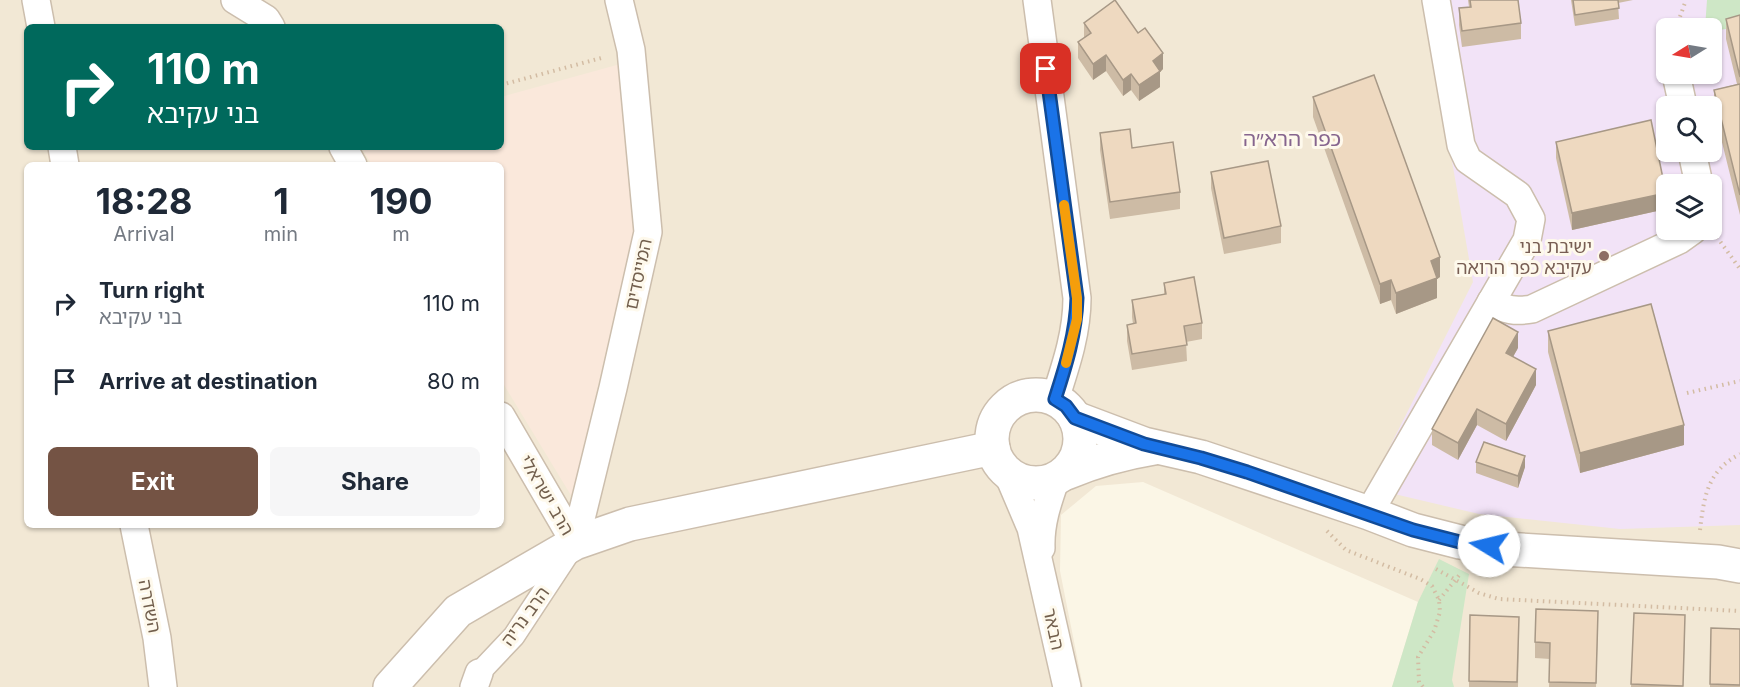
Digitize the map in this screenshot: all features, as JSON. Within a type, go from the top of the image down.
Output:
[{"type":"street","points":[[36,0],[40,24]]},
{"type":"street","points":[[235,0],[266,19],[269,24]]},
{"type":"street","name":"המייסדים","points":[[575,543],[648,232],[631,51],[619,0]]},
{"type":"street","points":[[1037,0],[1077,298],[1077,319],[1065,409],[1080,432],[1080,442],[1076,459],[1061,476]]},
{"type":"street","points":[[1369,513],[1527,240],[1531,219],[1518,195],[1468,160],[1461,145],[1436,0]]},
{"type":"street","points":[[1491,302],[1507,310],[1532,309],[1679,240]]},
{"type":"street","points":[[1159,448],[1122,454],[1093,462],[1049,482],[1032,484],[1023,482],[1000,461],[993,429],[1000,414],[1010,404],[1035,395],[1107,432],[1201,458],[1369,513],[1413,530],[1460,542],[1503,549],[1723,562]]},
{"type":"street","name":"הרב ישראלי","points":[[504,421],[575,543]]},
{"type":"street","points":[[390,687],[458,611],[575,543],[630,524],[1000,461]]},
{"type":"street","name":"הבאר","points":[[1000,461],[1030,528],[1066,687]]},
{"type":"street","name":"הבאר","points":[[1041,570],[1040,535],[1046,506],[1061,476]]},
{"type":"street","name":"השדרה","points":[[135,528],[157,639],[163,687]]},
{"type":"street","name":"הרב נריה","points":[[476,680],[514,636],[575,543]]},
{"type":"path","points":[[1680,18],[1686,0]]},
{"type":"path","points":[[504,84],[631,51]]},
{"type":"path","points":[[1720,240],[1740,269]]},
{"type":"path","points":[[1687,393],[1740,381]]},
{"type":"path","points":[[1723,562],[1705,494],[1715,476],[1730,460],[1740,454]]},
{"type":"path","points":[[1309,493],[1323,526],[1332,539],[1346,550],[1420,579],[1432,586],[1439,600],[1440,612],[1434,631],[1418,657],[1419,681],[1423,687]]},
{"type":"path","points":[[1435,568],[1479,593],[1498,599],[1740,611]]},
{"type":"shaded area","name":"כפר הרא״ה","points":[[0,0],[1740,0],[1740,687],[1392,687],[1418,602],[1143,482],[1096,486],[1061,515],[1060,571],[1083,687],[0,687]]},
{"type":"shaded area","name":"ישיבת בני עקיבא כפר הרואה","points":[[1424,0],[1740,0],[1740,525],[1620,529],[1479,514],[1369,488],[1473,282]]},
{"type":"shaded area","points":[[624,63],[636,223],[572,497],[504,385],[504,162],[370,162],[363,150],[504,150],[504,96]]},
{"type":"green space","points":[[1707,0],[1740,0],[1740,27],[1722,30],[1722,18],[1706,18]]},
{"type":"green space","points":[[1439,559],[1469,574],[1452,680],[1454,687],[1392,687],[1418,602]]},
{"type":"building","points":[[1115,0],[1138,33],[1145,28],[1163,53],[1153,61],[1160,71],[1139,85],[1131,74],[1123,80],[1106,55],[1093,64],[1078,42],[1091,33],[1084,23]]},
{"type":"building","points":[[1470,0],[1518,0],[1521,23],[1462,31],[1459,8],[1471,7]]},
{"type":"building","points":[[1573,0],[1618,0],[1619,8],[1575,15]]},
{"type":"building","points":[[1740,15],[1740,77],[1726,19]]},
{"type":"building","points":[[1374,75],[1440,257],[1431,261],[1437,278],[1396,293],[1391,280],[1380,284],[1313,97]]},
{"type":"building","points":[[1740,84],[1740,195],[1722,122],[1722,96],[1715,96],[1714,90]]},
{"type":"building","points":[[1651,120],[1656,144],[1656,162],[1660,162],[1662,174],[1656,174],[1656,195],[1572,213],[1556,142]]},
{"type":"building","points":[[1130,129],[1132,148],[1173,142],[1180,192],[1110,202],[1100,133]]},
{"type":"building","points":[[1268,161],[1281,226],[1224,238],[1211,172]]},
{"type":"building","points":[[1194,277],[1202,323],[1184,326],[1187,345],[1132,354],[1127,325],[1136,323],[1132,300],[1166,294],[1164,283]]},
{"type":"building","points":[[1651,304],[1684,425],[1580,453],[1548,331]]},
{"type":"building","points":[[1493,318],[1518,332],[1506,353],[1536,369],[1506,424],[1477,409],[1458,443],[1432,429]]},
{"type":"building","points":[[1484,442],[1525,456],[1518,476],[1476,462]]},
{"type":"building","points":[[1536,609],[1598,611],[1596,683],[1549,682],[1550,643],[1535,642]]},
{"type":"building","points":[[1634,613],[1685,615],[1683,686],[1631,684]]},
{"type":"building","points":[[1470,615],[1519,617],[1517,682],[1469,681]]},
{"type":"building","points":[[1711,628],[1740,629],[1740,685],[1710,684]]},
{"type":"slow traffic","points":[[1064,205],[1077,298],[1077,319],[1066,363]]},
{"type":"place","name":"ישיבת בני עקיבא כפר הרואה","points":[[1604,256]]},
{"type":"district","name":"כפר הרא״ה","points":[[1292,138]]},
{"type":"route","points":[[1046,69],[1077,298],[1077,319],[1072,344],[1055,399],[1066,406],[1075,418],[1107,432],[1247,472],[1413,530],[1460,542],[1489,546]]}]
